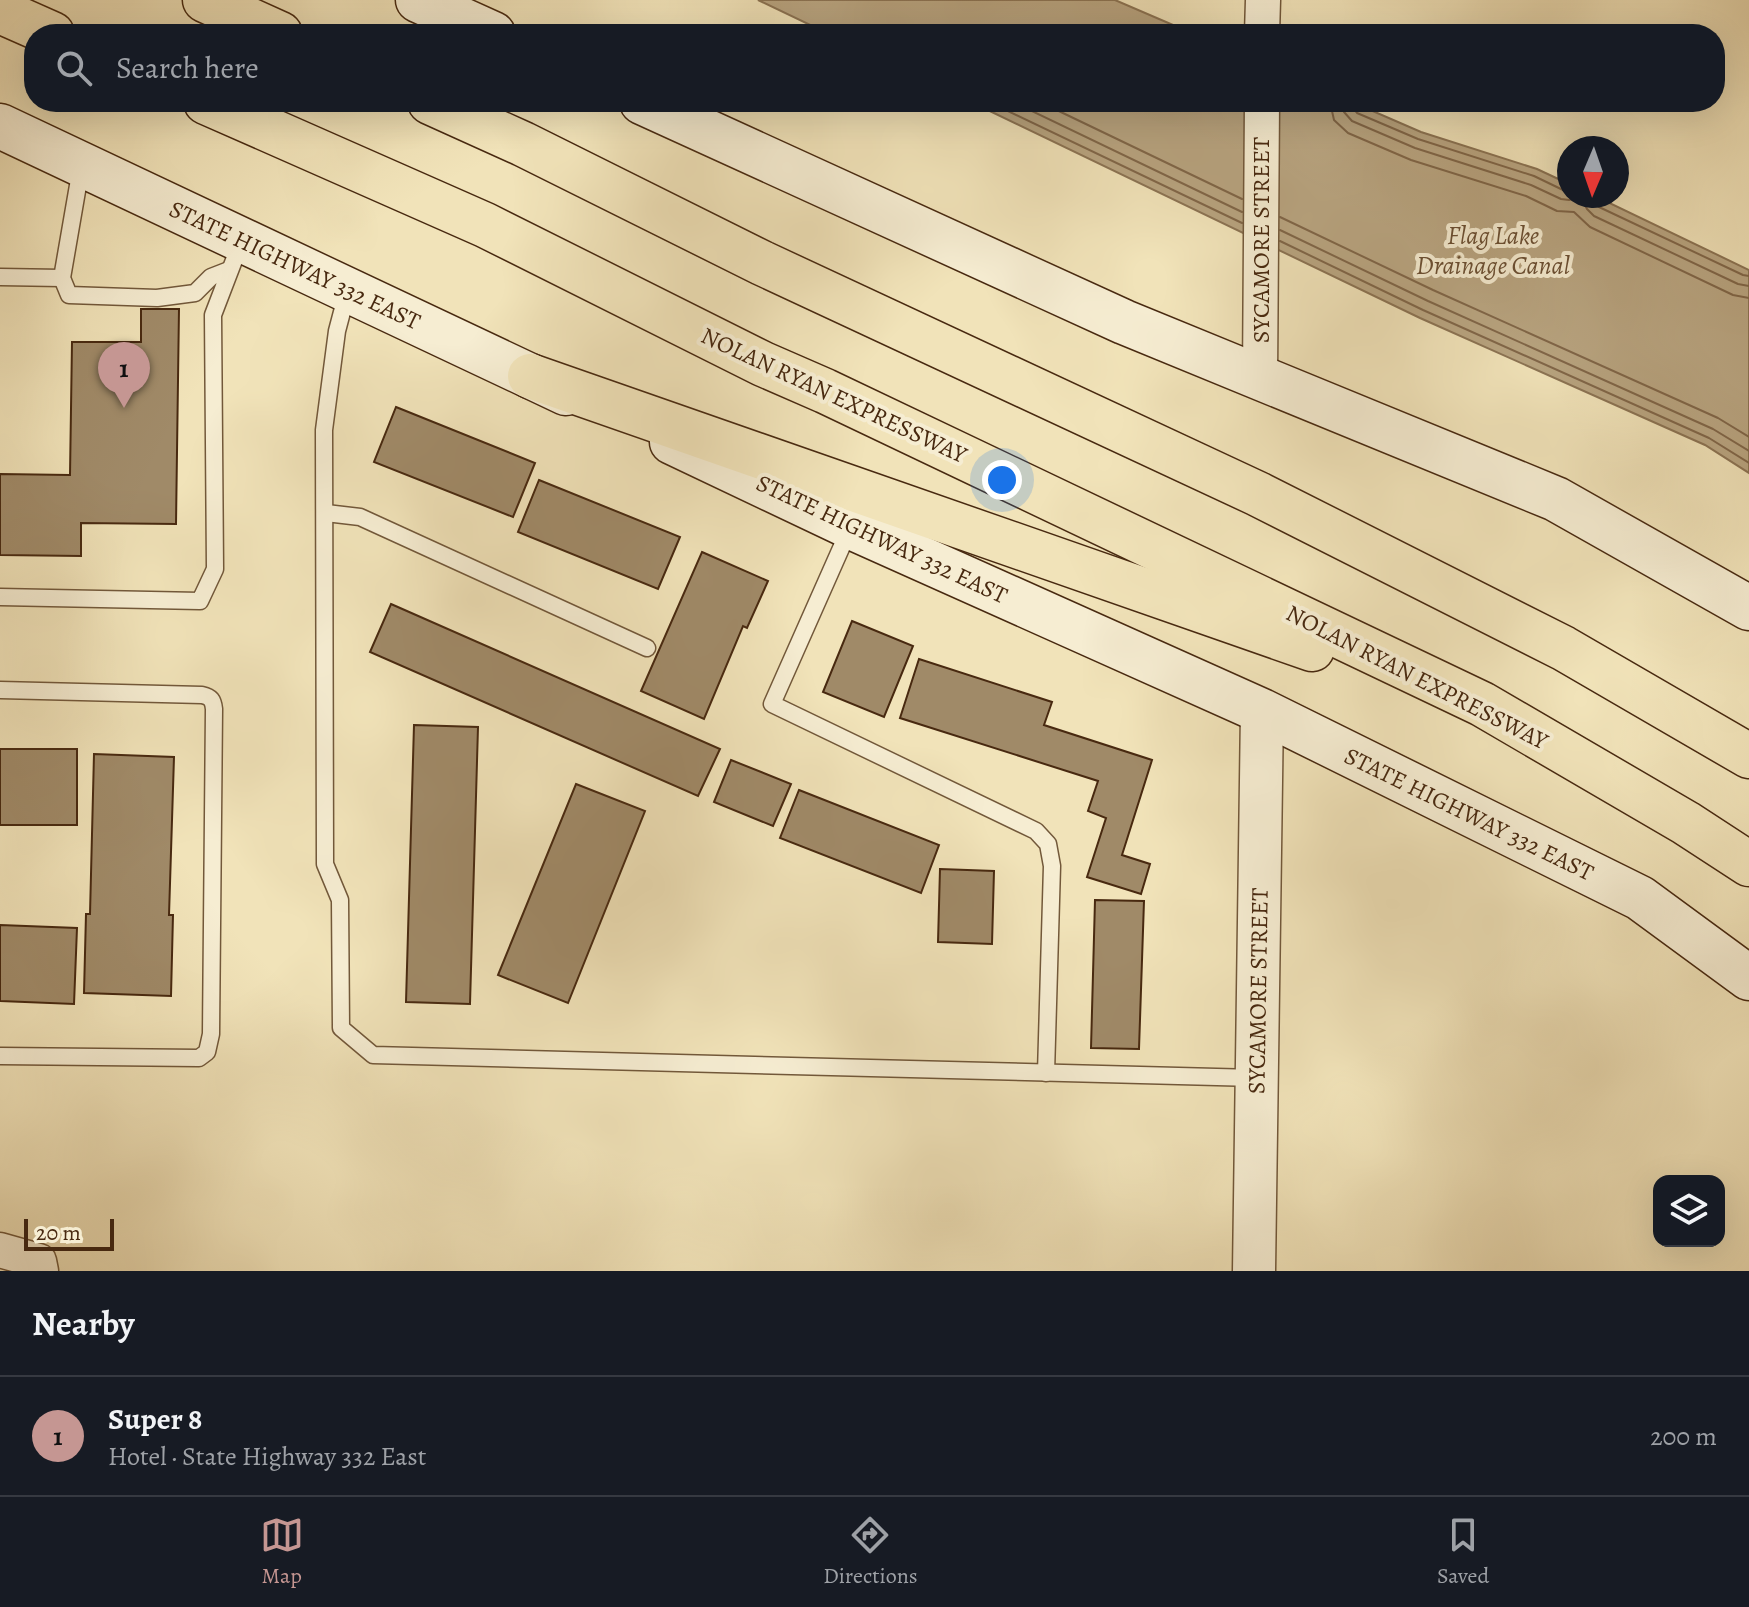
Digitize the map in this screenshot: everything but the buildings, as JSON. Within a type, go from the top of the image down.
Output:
[{"type":"highway","points":[[205,0],[258,24]]},
{"type":"highway","points":[[0,11],[29,24]]},
{"type":"highway","name":"NOLAN RYAN EXPRESSWAY","points":[[229,112],[485,225],[763,364],[1482,704],[1686,823],[1749,864]]},
{"type":"highway","points":[[452,112],[762,263],[1258,494],[1563,648],[1749,756]]},
{"type":"highway","points":[[530,376],[1313,649],[1482,704]]},
{"type":"main road","points":[[418,0],[471,24]]},
{"type":"main road","points":[[664,112],[1124,322],[1556,499],[1749,608]]},
{"type":"main road","name":"STATE HIGHWAY 332 EAST","points":[[0,126],[82,165],[235,255],[348,290],[851,527],[1262,711],[1640,898],[1749,978]]},
{"type":"street","name":"SYCAMORE STREET","points":[[1260,378],[1262,112]]},
{"type":"street","name":"SYCAMORE STREET","points":[[1254,1271],[1262,711]]},
{"type":"street","points":[[0,1250],[39,1261],[41,1271]]},
{"type":"lane","points":[[82,165],[62,278],[69,295],[157,298],[195,293],[235,255]]},
{"type":"lane","points":[[0,597],[200,601],[215,569],[213,315],[235,255]]},
{"type":"lane","points":[[0,277],[62,278]]},
{"type":"lane","points":[[348,290],[337,331],[324,430],[325,864],[340,900],[341,1028],[373,1055],[1257,1078]]},
{"type":"lane","points":[[326,513],[360,517],[647,648]]},
{"type":"lane","points":[[851,527],[772,704],[1036,831],[1048,844],[1052,866],[1046,1073]]},
{"type":"lane","points":[[0,690],[202,695],[209,697],[214,709],[211,1034],[207,1052],[199,1058],[0,1056]]},
{"type":"water","points":[[758,0],[1115,0],[1171,24],[808,24]]},
{"type":"water","name":"Flag Lake Drainage Canal","points":[[992,112],[1375,112],[1421,132],[1537,169],[1557,178],[1557,208],[1620,208],[1749,270],[1749,473],[1705,445],[1420,318]]},
{"type":"place","name":"Super 8","points":[[124,408]]}]
